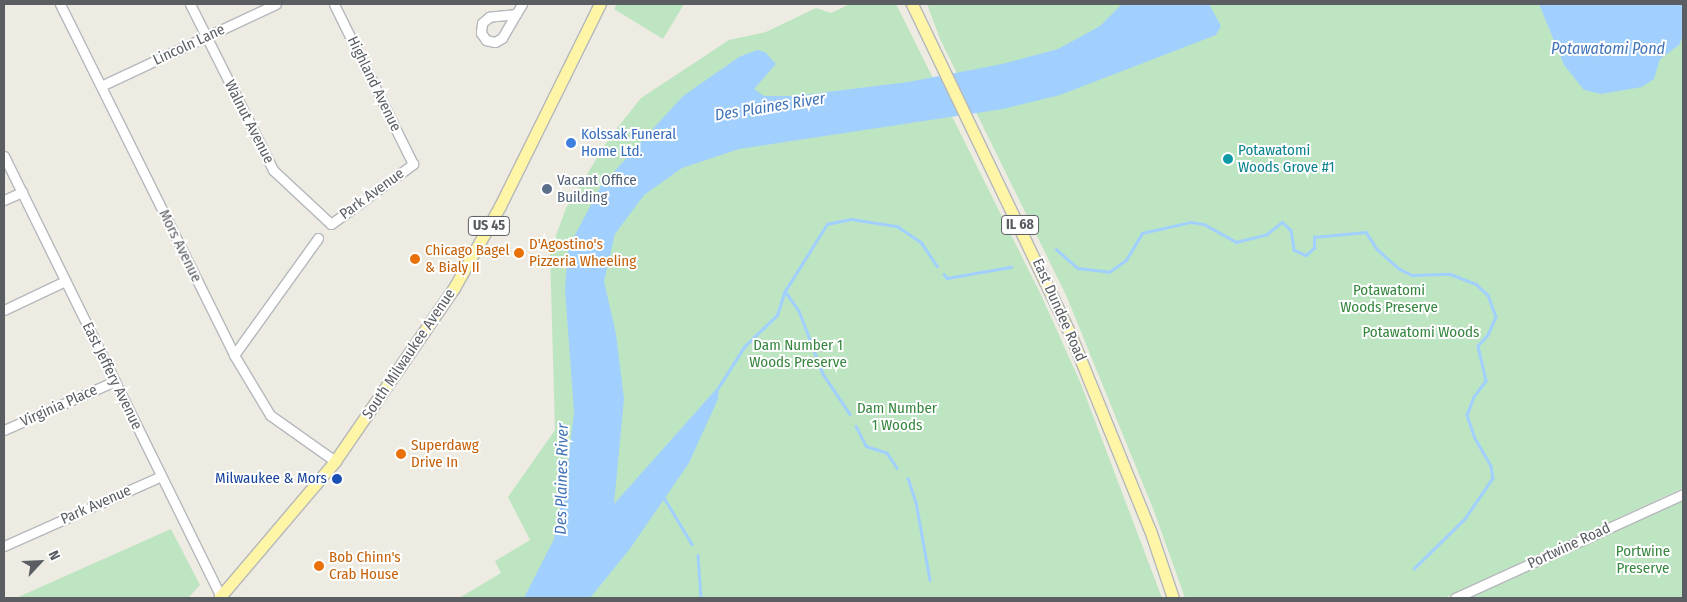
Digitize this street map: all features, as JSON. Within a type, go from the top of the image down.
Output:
[{"type":"main road","name":"South Milwaukee Avenue","points":[[220,598],[335,461],[428,328],[469,263],[600,4]]},
{"type":"main road","name":"East Dundee Road","points":[[912,4],[970,120],[1069,331],[1150,530],[1173,598]]},
{"type":"street","name":"Mors Avenue","points":[[60,4],[234,355],[270,416],[335,461]]},
{"type":"street","name":"Walnut Avenue","points":[[190,4],[273,170],[331,224]]},
{"type":"street","name":"Lincoln Lane","points":[[101,86],[276,4]]},
{"type":"street","name":"Highland Avenue","points":[[334,4],[413,164]]},
{"type":"street","points":[[516,14],[489,17],[482,23],[481,34],[486,40],[495,42],[502,38],[522,4]]},
{"type":"street","name":"East Jeffery Avenue","points":[[4,156],[220,598]]},
{"type":"street","name":"Park Avenue","points":[[331,224],[413,164]]},
{"type":"street","points":[[4,200],[22,192]]},
{"type":"street","points":[[234,355],[318,238]]},
{"type":"street","points":[[4,310],[65,281]]},
{"type":"street","name":"Virginia Place","points":[[4,430],[115,382]]},
{"type":"street","name":"Park Avenue","points":[[4,546],[161,476]]},
{"type":"street","name":"Portwine Road","points":[[1455,598],[1683,494]]},
{"type":"green space","points":[[617,4],[684,4],[663,39],[614,9]]},
{"type":"green space","name":"Dam Number 1 Woods Preserve","points":[[850,4],[896,4],[1042,297],[1081,384],[1162,598],[459,598],[501,573],[495,561],[530,540],[508,497],[555,430],[550,252],[566,208],[610,137],[641,98],[729,40],[766,32],[816,8],[831,13]]},
{"type":"green space","name":"Potawatomi Woods Preserve","points":[[927,4],[1683,4],[1683,488],[1444,598],[1185,598],[1154,511],[1066,295],[940,39]]},
{"type":"green space","name":"Portwine Preserve","points":[[1683,499],[1683,598],[1466,598],[1649,514]]},
{"type":"green space","points":[[171,529],[200,585],[188,598],[16,598]]},
{"type":"water","name":"Des Plaines River","points":[[1122,4],[1209,4],[1221,26],[1216,35],[1060,95],[1003,109],[739,149],[682,168],[644,195],[615,234],[604,281],[616,334],[624,399],[614,504],[719,386],[718,399],[689,463],[629,550],[590,598],[524,598],[554,539],[567,473],[574,412],[565,290],[568,248],[601,186],[683,96],[739,57],[757,50],[765,52],[776,64],[754,89],[764,96],[795,96],[908,82],[1002,64],[1058,49],[1100,26]]},
{"type":"water","name":"Potawatomi Pond","points":[[1539,4],[1683,4],[1683,35],[1679,45],[1660,59],[1654,79],[1642,87],[1601,94],[1584,90],[1564,65]]},
{"type":"waterway","points":[[718,388],[744,347],[777,315],[785,291],[827,224],[851,219],[897,226],[921,242],[937,266]]},
{"type":"waterway","points":[[1056,249],[1078,268],[1109,272],[1126,260],[1142,233],[1191,222],[1204,224],[1236,242],[1267,234],[1282,222],[1291,230],[1294,250],[1306,255],[1314,248],[1314,237],[1366,232],[1377,249],[1398,268],[1412,275],[1450,274],[1476,284],[1488,295],[1496,317],[1488,335],[1478,346],[1486,381],[1474,397],[1467,415],[1475,438],[1491,466],[1493,478],[1465,519],[1414,569]]},
{"type":"waterway","points":[[944,274],[947,278],[1011,267]]},
{"type":"waterway","points":[[785,291],[799,311],[823,374],[850,414]]},
{"type":"waterway","points":[[856,426],[866,446],[887,453],[897,468]]},
{"type":"waterway","points":[[908,478],[916,502],[930,580]]},
{"type":"waterway","points":[[663,496],[692,544]]},
{"type":"waterway","points":[[698,555],[701,598]]},
{"type":"place","name":"Kolssak Funeral Home Ltd.","points":[[571,143]]},
{"type":"place","name":"Potawatomi Woods Grove #1","points":[[1228,159]]},
{"type":"place","name":"Vacant Office Building","points":[[547,189]]},
{"type":"place","name":"D'Agostino's Pizzeria Wheeling","points":[[519,253]]},
{"type":"place","name":"Chicago Bagel & Bialy II","points":[[415,259]]},
{"type":"place","name":"Superdawg Drive In","points":[[401,454]]},
{"type":"place","name":"Milwaukee & Mors","points":[[337,479]]},
{"type":"place","name":"Bob Chinn's Crab House","points":[[319,566]]},
{"type":"park label","name":"Potawatomi Woods","points":[[1421,333]]},
{"type":"park label","name":"Dam Number 1 Woods","points":[[897,416]]}]
